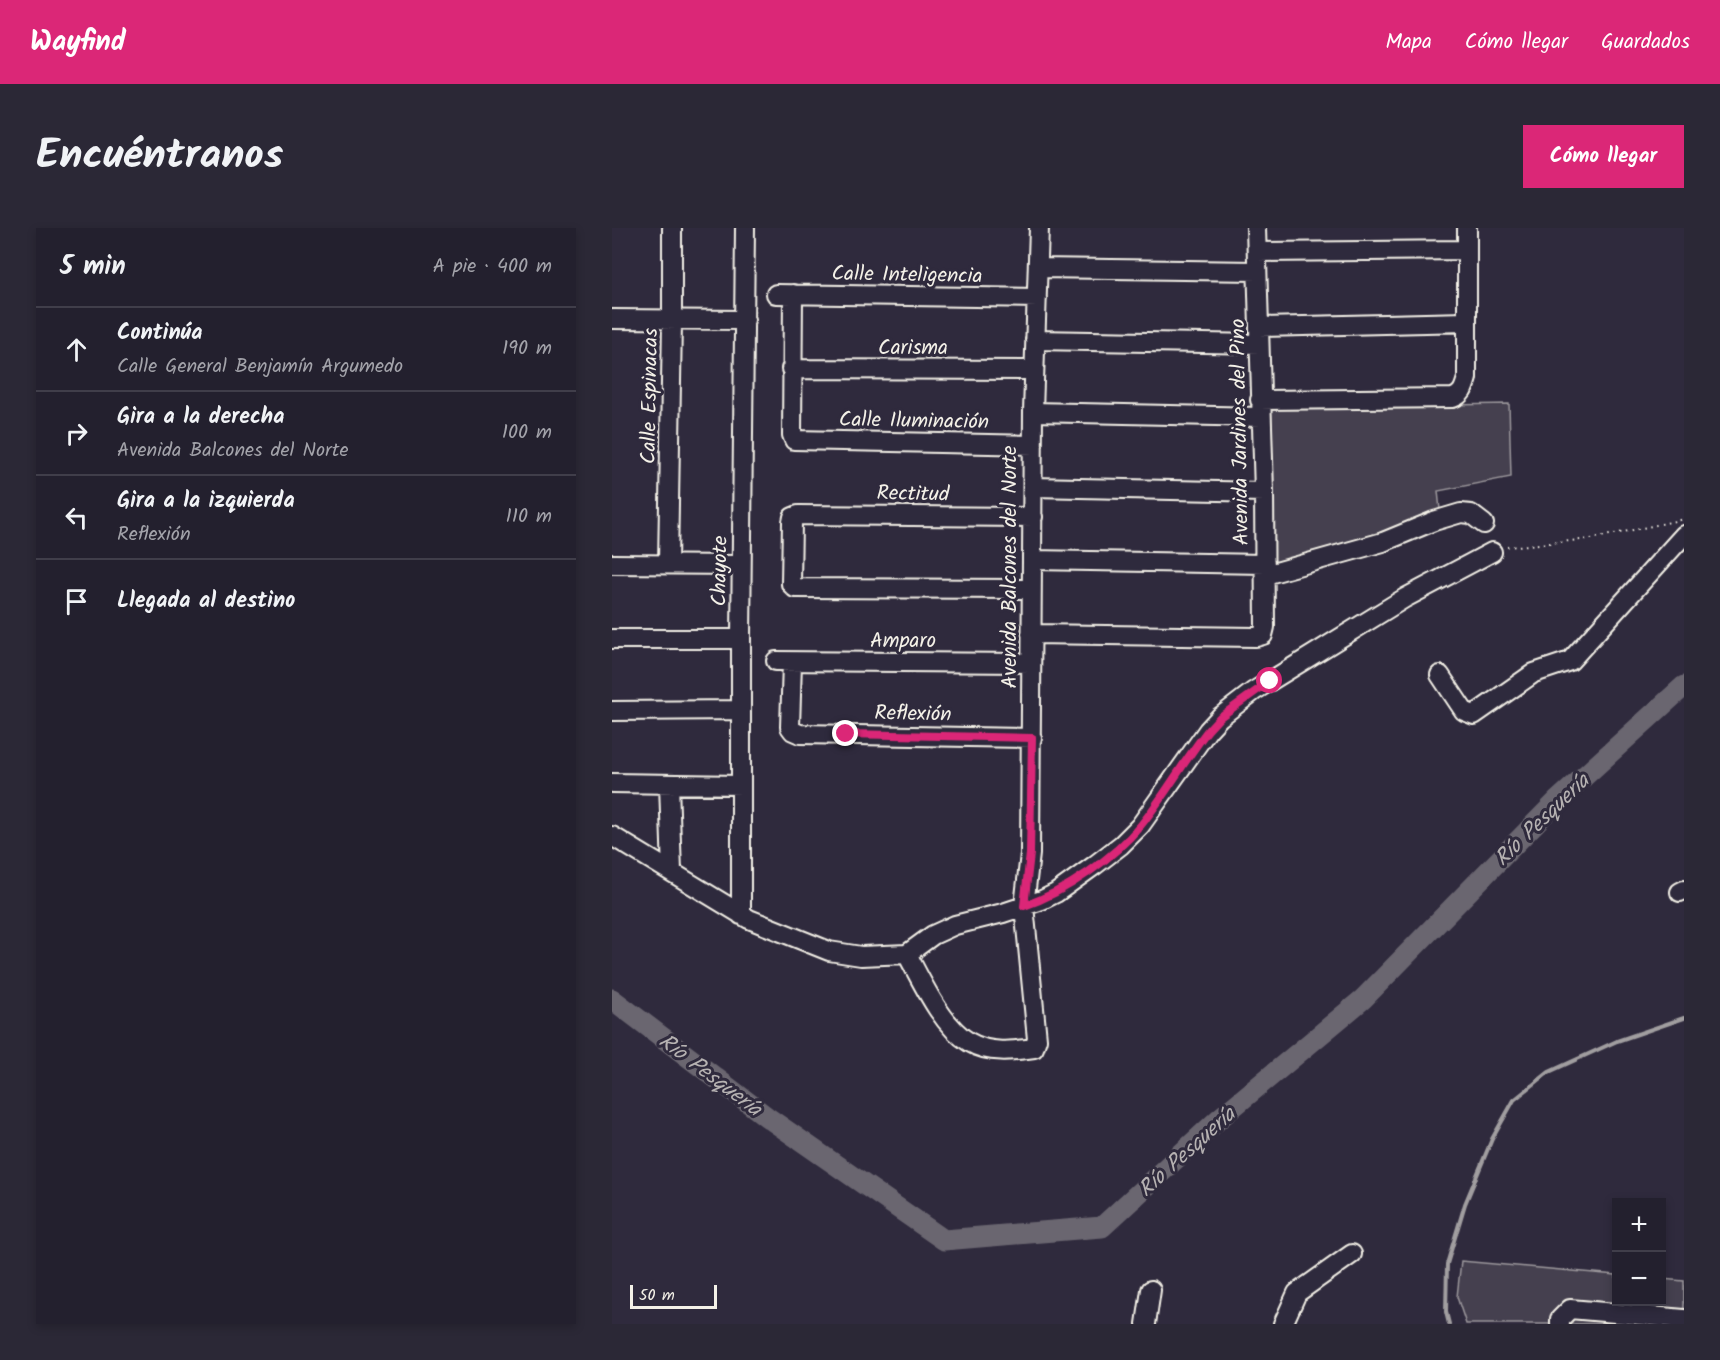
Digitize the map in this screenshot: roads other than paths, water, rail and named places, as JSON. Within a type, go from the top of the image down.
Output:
[{"type":"street","name":"Calle Espinacas","points":[[668,564],[672,228]]},
{"type":"street","name":"Chayote","points":[[741,915],[740,710],[745,228]]},
{"type":"street","name":"Avenida Balcones del Norte","points":[[907,954],[929,995],[952,1028],[970,1043],[1008,1051],[1034,1048],[1036,1039],[1024,906],[1030,854],[1033,412],[1040,228]]},
{"type":"street","name":"Avenida Jardines del Pino","points":[[1031,634],[1256,637],[1263,635],[1265,570],[1256,228]]},
{"type":"street","points":[[1033,412],[1260,409],[1453,398],[1463,391],[1467,378],[1467,228]]},
{"type":"street","points":[[1257,252],[1467,250]]},
{"type":"street","points":[[1038,268],[1257,271]]},
{"type":"street","name":"Calle Inteligencia","points":[[791,369],[784,294],[1037,298]]},
{"type":"street","points":[[612,319],[745,321]]},
{"type":"street","points":[[1035,340],[1259,336],[1466,322]]},
{"type":"street","name":"Carisma","points":[[791,369],[1034,370]]},
{"type":"street","name":"Calle Iluminación","points":[[791,369],[794,440],[1033,445]]},
{"type":"street","points":[[1033,488],[1263,492]]},
{"type":"street","points":[[1032,560],[1265,570],[1391,539],[1434,520],[1461,513],[1472,514],[1484,524]]},
{"type":"street","name":"Rectitud","points":[[1031,589],[795,588],[791,584],[793,517],[798,515],[1033,517]]},
{"type":"street","points":[[1440,675],[1464,711],[1474,715],[1534,674],[1570,661],[1684,535]]},
{"type":"street","points":[[612,836],[741,915],[829,951],[861,956],[907,954],[933,936],[955,925],[1024,906],[1056,893],[1121,845],[1140,826],[1208,730],[1220,717],[1254,691],[1405,598],[1492,552]]},
{"type":"street","points":[[612,564],[741,565]]},
{"type":"street","points":[[612,639],[741,639]]},
{"type":"street","name":"Amparo","points":[[784,662],[1030,663]]},
{"type":"street","name":"Reflexión","points":[[784,662],[790,727],[800,734],[1032,738]]},
{"type":"street","points":[[612,711],[740,710]]},
{"type":"street","points":[[612,783],[741,785]]},
{"type":"street","points":[[669,784],[672,872]]},
{"type":"street","points":[[1283,1324],[1297,1293],[1352,1254]]},
{"type":"street","points":[[1146,1324],[1151,1290]]},
{"type":"street","points":[[1560,1324],[1560,1319],[1570,1309],[1684,1319]]},
{"type":"waterway","name":"Río Pesquería","points":[[612,999],[767,1117],[944,1240],[1102,1227],[1220,1118],[1363,999],[1557,801],[1684,686]]},
{"type":"waterway","points":[[1449,1324],[1446,1312],[1447,1264],[1465,1204],[1492,1139],[1514,1100],[1549,1072],[1617,1041],[1684,1018]]}]
